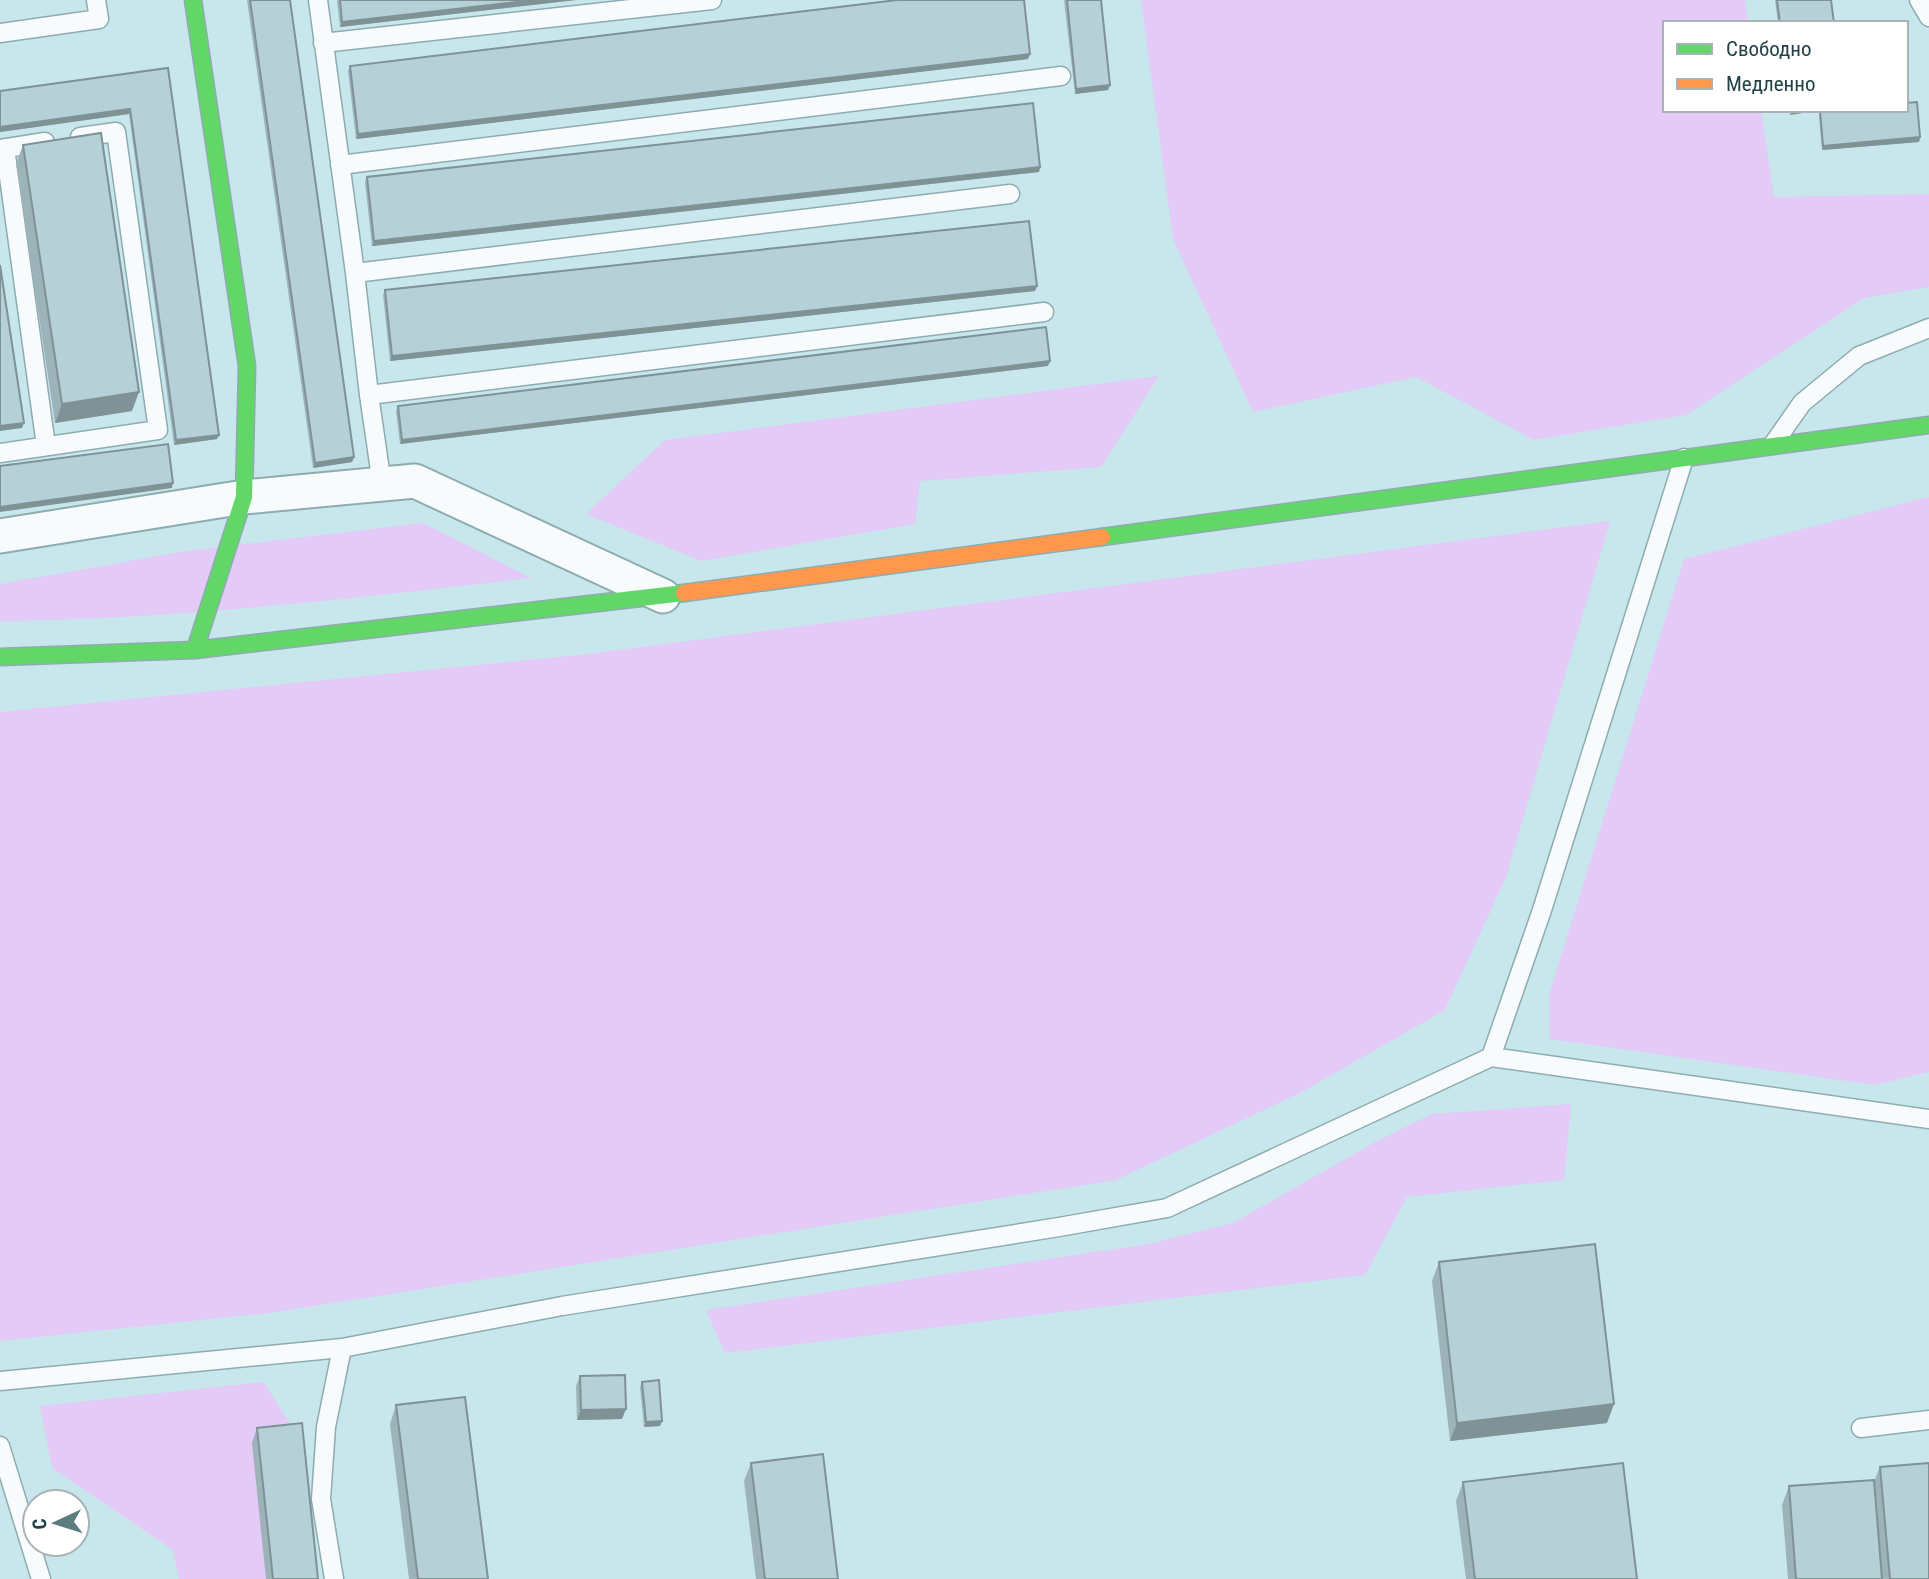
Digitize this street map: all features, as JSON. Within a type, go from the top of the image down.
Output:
[{"type":"street","points":[[192,0],[247,366],[244,497],[195,650]]},
{"type":"street","points":[[0,657],[195,650],[663,596],[1929,425]]},
{"type":"street","points":[[0,536],[244,497],[415,481],[663,596]]},
{"type":"lane","points":[[0,33],[99,19],[96,0]]},
{"type":"lane","points":[[318,0],[382,484]]},
{"type":"lane","points":[[323,43],[712,0]]},
{"type":"lane","points":[[1919,0],[1929,17]]},
{"type":"lane","points":[[340,165],[1060,76]]},
{"type":"lane","points":[[0,453],[158,430],[116,132],[2,148],[46,446]]},
{"type":"lane","points":[[355,273],[1010,194]]},
{"type":"lane","points":[[369,395],[1044,312]]},
{"type":"lane","points":[[1772,446],[1802,403],[1859,355],[1929,328]]},
{"type":"lane","points":[[1491,1057],[1542,911],[1684,458]]},
{"type":"lane","points":[[0,1381],[342,1348],[562,1306],[1167,1208],[1491,1057],[1929,1119]]},
{"type":"lane","points":[[334,1579],[321,1499],[326,1427],[342,1348]]},
{"type":"lane","points":[[1861,1428],[1929,1420]]},
{"type":"lane","points":[[0,1446],[41,1579]]},
{"type":"shaded area","points":[[1141,0],[1745,0],[1748,21],[1663,21],[1663,112],[1761,112],[1774,197],[1929,194],[1929,287],[1864,298],[1686,415],[1534,440],[1416,377],[1253,412],[1173,239]]},
{"type":"shaded area","points":[[1159,376],[1101,467],[920,481],[915,524],[701,561],[586,514],[665,440]]},
{"type":"shaded area","points":[[1929,497],[1929,1072],[1875,1085],[1550,1039],[1549,995],[1684,559]]},
{"type":"shaded area","points":[[1610,521],[1506,877],[1445,1010],[1302,1092],[1116,1180],[269,1313],[0,1341],[0,712],[588,654]]},
{"type":"shaded area","points":[[423,523],[531,578],[200,612],[0,621],[0,584],[186,551]]},
{"type":"shaded area","points":[[1571,1104],[1564,1180],[1407,1197],[1365,1275],[725,1353],[706,1310],[1148,1244],[1233,1223],[1379,1140],[1432,1114]]},
{"type":"shaded area","points":[[263,1382],[292,1426],[299,1579],[179,1579],[173,1550],[91,1494],[91,1488],[82,1488],[52,1468],[40,1406]]},
{"type":"building","points":[[250,0],[290,0],[354,457],[315,463]]},
{"type":"building","points":[[340,0],[535,0],[342,22]]},
{"type":"building","points":[[897,0],[1024,0],[1030,54],[358,134],[350,66]]},
{"type":"building","points":[[1067,0],[1101,0],[1110,85],[1076,89]]},
{"type":"building","points":[[1777,0],[1831,0],[1834,21],[1780,21]]},
{"type":"building","points":[[168,68],[219,435],[176,440],[130,109],[0,127],[0,91]]},
{"type":"building","points":[[1917,102],[1920,137],[1823,146],[1820,112],[1908,112],[1908,103]]},
{"type":"building","points":[[1033,103],[1040,167],[374,241],[367,177]]},
{"type":"building","points":[[101,133],[139,392],[62,404],[23,145]]},
{"type":"building","points":[[1029,221],[1037,286],[392,356],[385,290]]},
{"type":"building","points":[[0,265],[24,423],[0,426]]},
{"type":"building","points":[[1046,327],[1050,361],[402,440],[398,406]]},
{"type":"building","points":[[168,444],[173,483],[0,507],[0,466]]},
{"type":"building","points":[[1595,1244],[1614,1404],[1457,1423],[1439,1262]]},
{"type":"building","points":[[625,1375],[626,1409],[581,1410],[580,1376]]},
{"type":"building","points":[[659,1380],[662,1421],[646,1422],[642,1382]]},
{"type":"building","points":[[465,1397],[488,1579],[418,1579],[396,1405]]},
{"type":"building","points":[[302,1423],[318,1579],[273,1579],[257,1428]]},
{"type":"building","points":[[823,1454],[838,1579],[765,1579],[751,1463]]},
{"type":"building","points":[[1623,1463],[1637,1579],[1475,1579],[1463,1482]]},
{"type":"building","points":[[1929,1463],[1929,1579],[1890,1579],[1880,1467]]},
{"type":"building","points":[[1874,1480],[1882,1579],[1796,1579],[1789,1486]]},
{"type":"traffic: fast","points":[[193,0],[247,366],[244,497],[195,650]]},
{"type":"traffic: fast","points":[[1102,537],[1929,425]]},
{"type":"traffic: fast","points":[[0,657],[195,650],[684,593]]},
{"type":"traffic: slow","points":[[684,593],[1102,537]]}]
